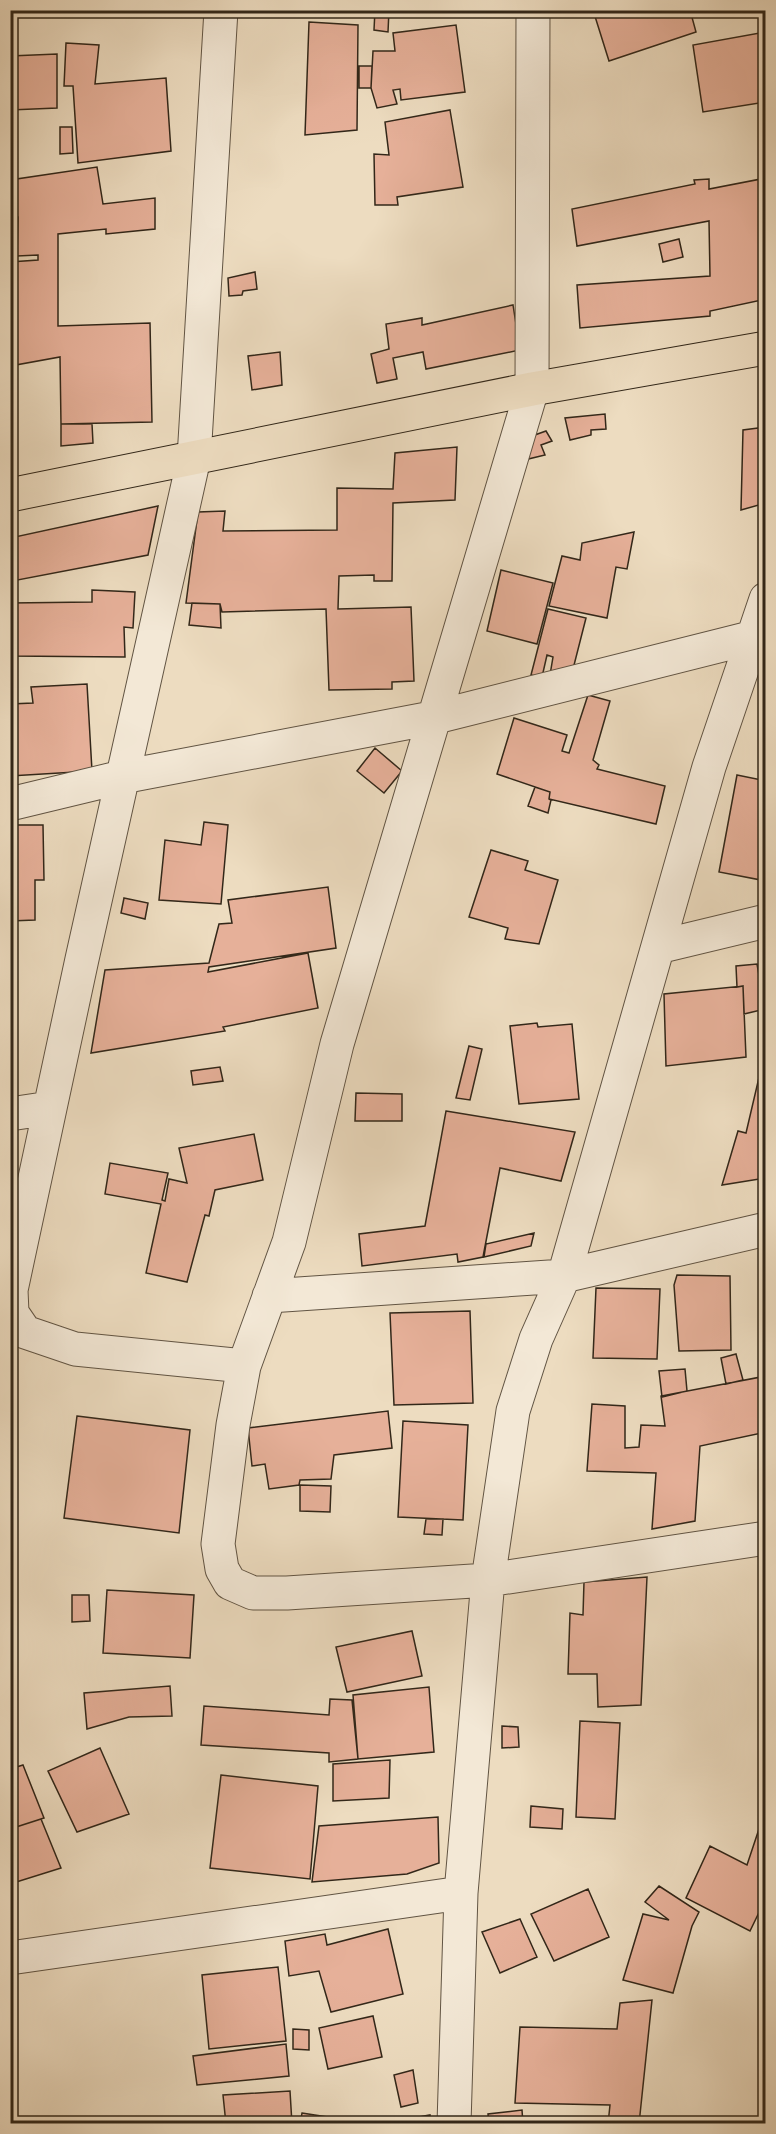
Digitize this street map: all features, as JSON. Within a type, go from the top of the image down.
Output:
[{"type":"main road","points":[[10,495],[532,389],[765,348]]},
{"type":"street","points":[[221,10],[194,458],[11,1290],[12,1313],[25,1332],[75,1349],[244,1366]]},
{"type":"street","points":[[533,10],[532,389],[432,718],[337,1044],[289,1242],[244,1366],[233,1425],[218,1544],[222,1569],[230,1583],[253,1593],[287,1593],[488,1580],[765,1538]]},
{"type":"street","points":[[454,2124],[461,1893],[488,1580],[513,1412],[536,1339],[564,1276],[709,767],[759,636],[765,599]]},
{"type":"street","points":[[10,804],[122,777],[432,718],[759,636]]},
{"type":"street","points":[[658,947],[765,921]]},
{"type":"street","points":[[10,1114],[50,1108]]},
{"type":"street","points":[[269,1296],[564,1276],[765,1229]]},
{"type":"street","points":[[10,1958],[461,1893]]},
{"type":"building","points":[[375,10],[389,10],[388,32],[374,30]]},
{"type":"building","points":[[593,10],[690,10],[696,32],[609,61]]},
{"type":"building","points":[[309,22],[358,25],[357,130],[305,135]]},
{"type":"building","points":[[456,25],[465,92],[401,100],[400,89],[393,90],[397,104],[377,108],[371,88],[373,51],[395,51],[393,33]]},
{"type":"building","points":[[766,32],[766,102],[703,112],[693,45]]},
{"type":"building","points":[[66,43],[99,45],[95,84],[166,78],[171,151],[78,163],[73,86],[64,86]]},
{"type":"building","points":[[57,54],[57,108],[10,110],[10,56]]},
{"type":"building","points":[[359,66],[372,66],[371,88],[359,88]]},
{"type":"building","points":[[450,110],[463,187],[397,197],[398,205],[375,205],[374,154],[389,155],[385,122]]},
{"type":"building","points":[[60,127],[72,127],[73,153],[60,154]]},
{"type":"building","points":[[97,167],[103,204],[155,198],[155,229],[106,234],[106,229],[58,234],[58,326],[150,323],[152,422],[61,424],[60,357],[10,366],[10,262],[38,260],[38,255],[17,256],[18,217],[10,218],[10,180]]},
{"type":"building","points":[[766,178],[766,299],[710,311],[710,316],[580,328],[577,285],[710,276],[709,221],[577,246],[572,209],[695,184],[694,180],[709,179],[709,189]]},
{"type":"building","points":[[679,239],[683,257],[663,262],[659,244]]},
{"type":"building","points":[[255,272],[257,289],[243,291],[242,295],[229,296],[228,278]]},
{"type":"building","points":[[513,305],[520,350],[426,369],[423,352],[393,358],[397,379],[377,383],[371,354],[389,349],[386,324],[422,318],[422,325]]},
{"type":"building","points":[[280,352],[282,385],[252,390],[248,356]]},
{"type":"building","points":[[605,414],[606,429],[591,430],[591,435],[570,440],[565,418]]},
{"type":"building","points":[[61,424],[92,424],[93,443],[61,446]]},
{"type":"building","points":[[766,427],[766,503],[741,510],[743,430]]},
{"type":"building","points":[[546,431],[552,441],[541,445],[545,455],[524,460],[518,441]]},
{"type":"building","points":[[457,447],[455,500],[393,503],[392,581],[374,581],[374,575],[339,576],[338,609],[411,607],[414,681],[392,682],[392,689],[329,690],[326,609],[222,612],[220,604],[186,603],[198,512],[225,511],[223,531],[337,530],[337,488],[393,489],[395,453]]},
{"type":"building","points":[[158,506],[148,555],[17,580],[17,592],[10,593],[10,538]]},
{"type":"building","points":[[634,532],[627,569],[616,567],[607,618],[549,606],[562,556],[580,560],[582,543]]},
{"type":"building","points":[[501,570],[553,583],[537,644],[487,631]]},
{"type":"building","points":[[92,590],[135,592],[133,628],[124,627],[125,657],[10,656],[10,603],[92,602]]},
{"type":"building","points":[[192,603],[220,604],[221,628],[189,625]]},
{"type":"building","points":[[548,609],[586,618],[572,673],[550,675],[553,657],[547,655],[542,677],[539,677],[531,675]]},
{"type":"building","points":[[87,684],[92,771],[10,776],[10,704],[33,703],[31,687]]},
{"type":"building","points":[[588,695],[610,701],[593,760],[599,765],[597,769],[665,786],[656,824],[549,799],[550,792],[497,774],[514,718],[567,735],[562,751],[569,753]]},
{"type":"building","points":[[375,748],[402,771],[384,793],[357,771]]},
{"type":"building","points":[[737,775],[766,781],[766,881],[719,872]]},
{"type":"building","points":[[535,787],[550,792],[548,813],[528,806]]},
{"type":"building","points":[[204,822],[228,825],[221,904],[159,900],[165,840],[201,845]]},
{"type":"building","points":[[10,825],[43,825],[44,880],[35,880],[35,920],[10,921]]},
{"type":"building","points":[[491,850],[528,861],[525,870],[558,880],[539,944],[505,939],[508,928],[469,917]]},
{"type":"building","points":[[328,887],[336,948],[209,967],[208,972],[308,953],[318,1008],[223,1027],[225,1031],[91,1053],[105,970],[209,963],[219,924],[232,923],[228,900]]},
{"type":"building","points":[[124,898],[148,903],[145,919],[121,913]]},
{"type":"building","points":[[757,964],[765,1009],[744,1014],[743,986],[737,987],[736,966]]},
{"type":"building","points":[[743,986],[746,1057],[666,1066],[664,994]]},
{"type":"building","points":[[537,1023],[538,1027],[572,1024],[579,1099],[519,1104],[510,1026]]},
{"type":"building","points":[[469,1046],[482,1049],[470,1100],[456,1098]]},
{"type":"building","points":[[220,1067],[223,1081],[193,1085],[191,1071]]},
{"type":"building","points":[[760,1073],[766,1074],[766,1178],[722,1185],[738,1131],[746,1133]]},
{"type":"building","points":[[356,1093],[402,1094],[402,1121],[355,1121]]},
{"type":"building","points":[[446,1111],[575,1132],[561,1181],[500,1168],[483,1257],[458,1262],[457,1254],[362,1266],[359,1234],[425,1226]]},
{"type":"building","points":[[254,1134],[263,1180],[215,1190],[209,1216],[205,1215],[187,1282],[146,1273],[161,1204],[105,1194],[110,1163],[168,1173],[162,1200],[165,1201],[169,1179],[187,1183],[179,1148]]},
{"type":"building","points":[[534,1233],[531,1246],[484,1257],[486,1244]]},
{"type":"building","points":[[677,1275],[730,1276],[731,1350],[679,1351],[674,1285]]},
{"type":"building","points":[[596,1288],[660,1289],[657,1359],[593,1358]]},
{"type":"building","points":[[470,1311],[473,1403],[394,1405],[390,1313]]},
{"type":"building","points":[[736,1354],[743,1380],[726,1384],[721,1358]]},
{"type":"building","points":[[685,1369],[687,1391],[662,1397],[659,1371]]},
{"type":"building","points":[[766,1376],[766,1432],[700,1446],[695,1521],[652,1529],[656,1473],[587,1471],[592,1404],[625,1406],[625,1448],[639,1447],[641,1425],[665,1426],[661,1396]]},
{"type":"building","points":[[388,1411],[392,1448],[334,1455],[331,1479],[300,1480],[299,1485],[269,1489],[265,1464],[252,1466],[248,1428]]},
{"type":"building","points":[[77,1416],[190,1430],[179,1533],[64,1518]]},
{"type":"building","points":[[403,1421],[468,1425],[463,1520],[398,1517]]},
{"type":"building","points":[[300,1485],[331,1486],[330,1512],[300,1511]]},
{"type":"building","points":[[426,1519],[443,1519],[442,1535],[424,1534]]},
{"type":"building","points":[[763,1546],[766,1546],[766,1637],[759,1637]]},
{"type":"building","points":[[647,1577],[641,1705],[598,1707],[597,1674],[568,1674],[570,1613],[583,1615],[584,1582]]},
{"type":"building","points":[[107,1590],[194,1595],[190,1658],[103,1653]]},
{"type":"building","points":[[72,1595],[89,1595],[90,1621],[72,1622]]},
{"type":"building","points":[[412,1631],[422,1676],[347,1692],[336,1647]]},
{"type":"building","points":[[170,1686],[172,1716],[129,1717],[87,1729],[84,1693]]},
{"type":"building","points":[[429,1687],[434,1752],[358,1759],[353,1695]]},
{"type":"building","points":[[330,1699],[352,1700],[358,1759],[329,1762],[329,1753],[201,1745],[204,1706],[329,1715]]},
{"type":"building","points":[[580,1721],[620,1723],[615,1819],[576,1817]]},
{"type":"building","points":[[502,1726],[518,1727],[519,1747],[502,1748]]},
{"type":"building","points":[[100,1748],[129,1814],[77,1832],[48,1771]]},
{"type":"building","points":[[390,1760],[389,1798],[333,1801],[333,1764]]},
{"type":"building","points":[[23,1765],[44,1818],[10,1829],[10,1769]]},
{"type":"building","points":[[221,1775],[318,1786],[310,1879],[210,1868]]},
{"type":"building","points":[[531,1806],[563,1809],[562,1829],[530,1827]]},
{"type":"building","points":[[438,1817],[439,1863],[407,1874],[312,1882],[319,1826]]},
{"type":"building","points":[[41,1819],[61,1868],[10,1884],[10,1829]]},
{"type":"building","points":[[766,1825],[766,1898],[750,1931],[686,1898],[710,1846],[747,1865],[760,1826]]},
{"type":"building","points":[[659,1886],[699,1912],[692,1926],[673,1993],[623,1980],[643,1914],[669,1920],[645,1902]]},
{"type":"building","points":[[588,1889],[609,1937],[554,1961],[531,1914]]},
{"type":"building","points":[[520,1919],[537,1957],[500,1973],[482,1932]]},
{"type":"building","points":[[388,1929],[403,1994],[331,2012],[319,1971],[289,1976],[285,1941],[325,1934],[327,1945]]},
{"type":"building","points":[[278,1967],[286,2041],[209,2049],[202,1975]]},
{"type":"building","points":[[652,2000],[639,2124],[608,2124],[610,2105],[515,2103],[520,2027],[617,2029],[620,2003]]},
{"type":"building","points":[[373,2016],[382,2057],[328,2069],[319,2028]]},
{"type":"building","points":[[293,2029],[309,2030],[309,2050],[293,2049]]},
{"type":"building","points":[[286,2044],[289,2076],[197,2085],[193,2056]]},
{"type":"building","points":[[413,2070],[418,2103],[401,2107],[394,2075]]},
{"type":"building","points":[[290,2091],[292,2124],[226,2124],[223,2095]]},
{"type":"building","points":[[522,2110],[523,2124],[489,2124],[488,2114]]},
{"type":"building","points":[[302,2113],[327,2117],[327,2124],[300,2124]]},
{"type":"building","points":[[430,2115],[431,2124],[381,2124]]}]
